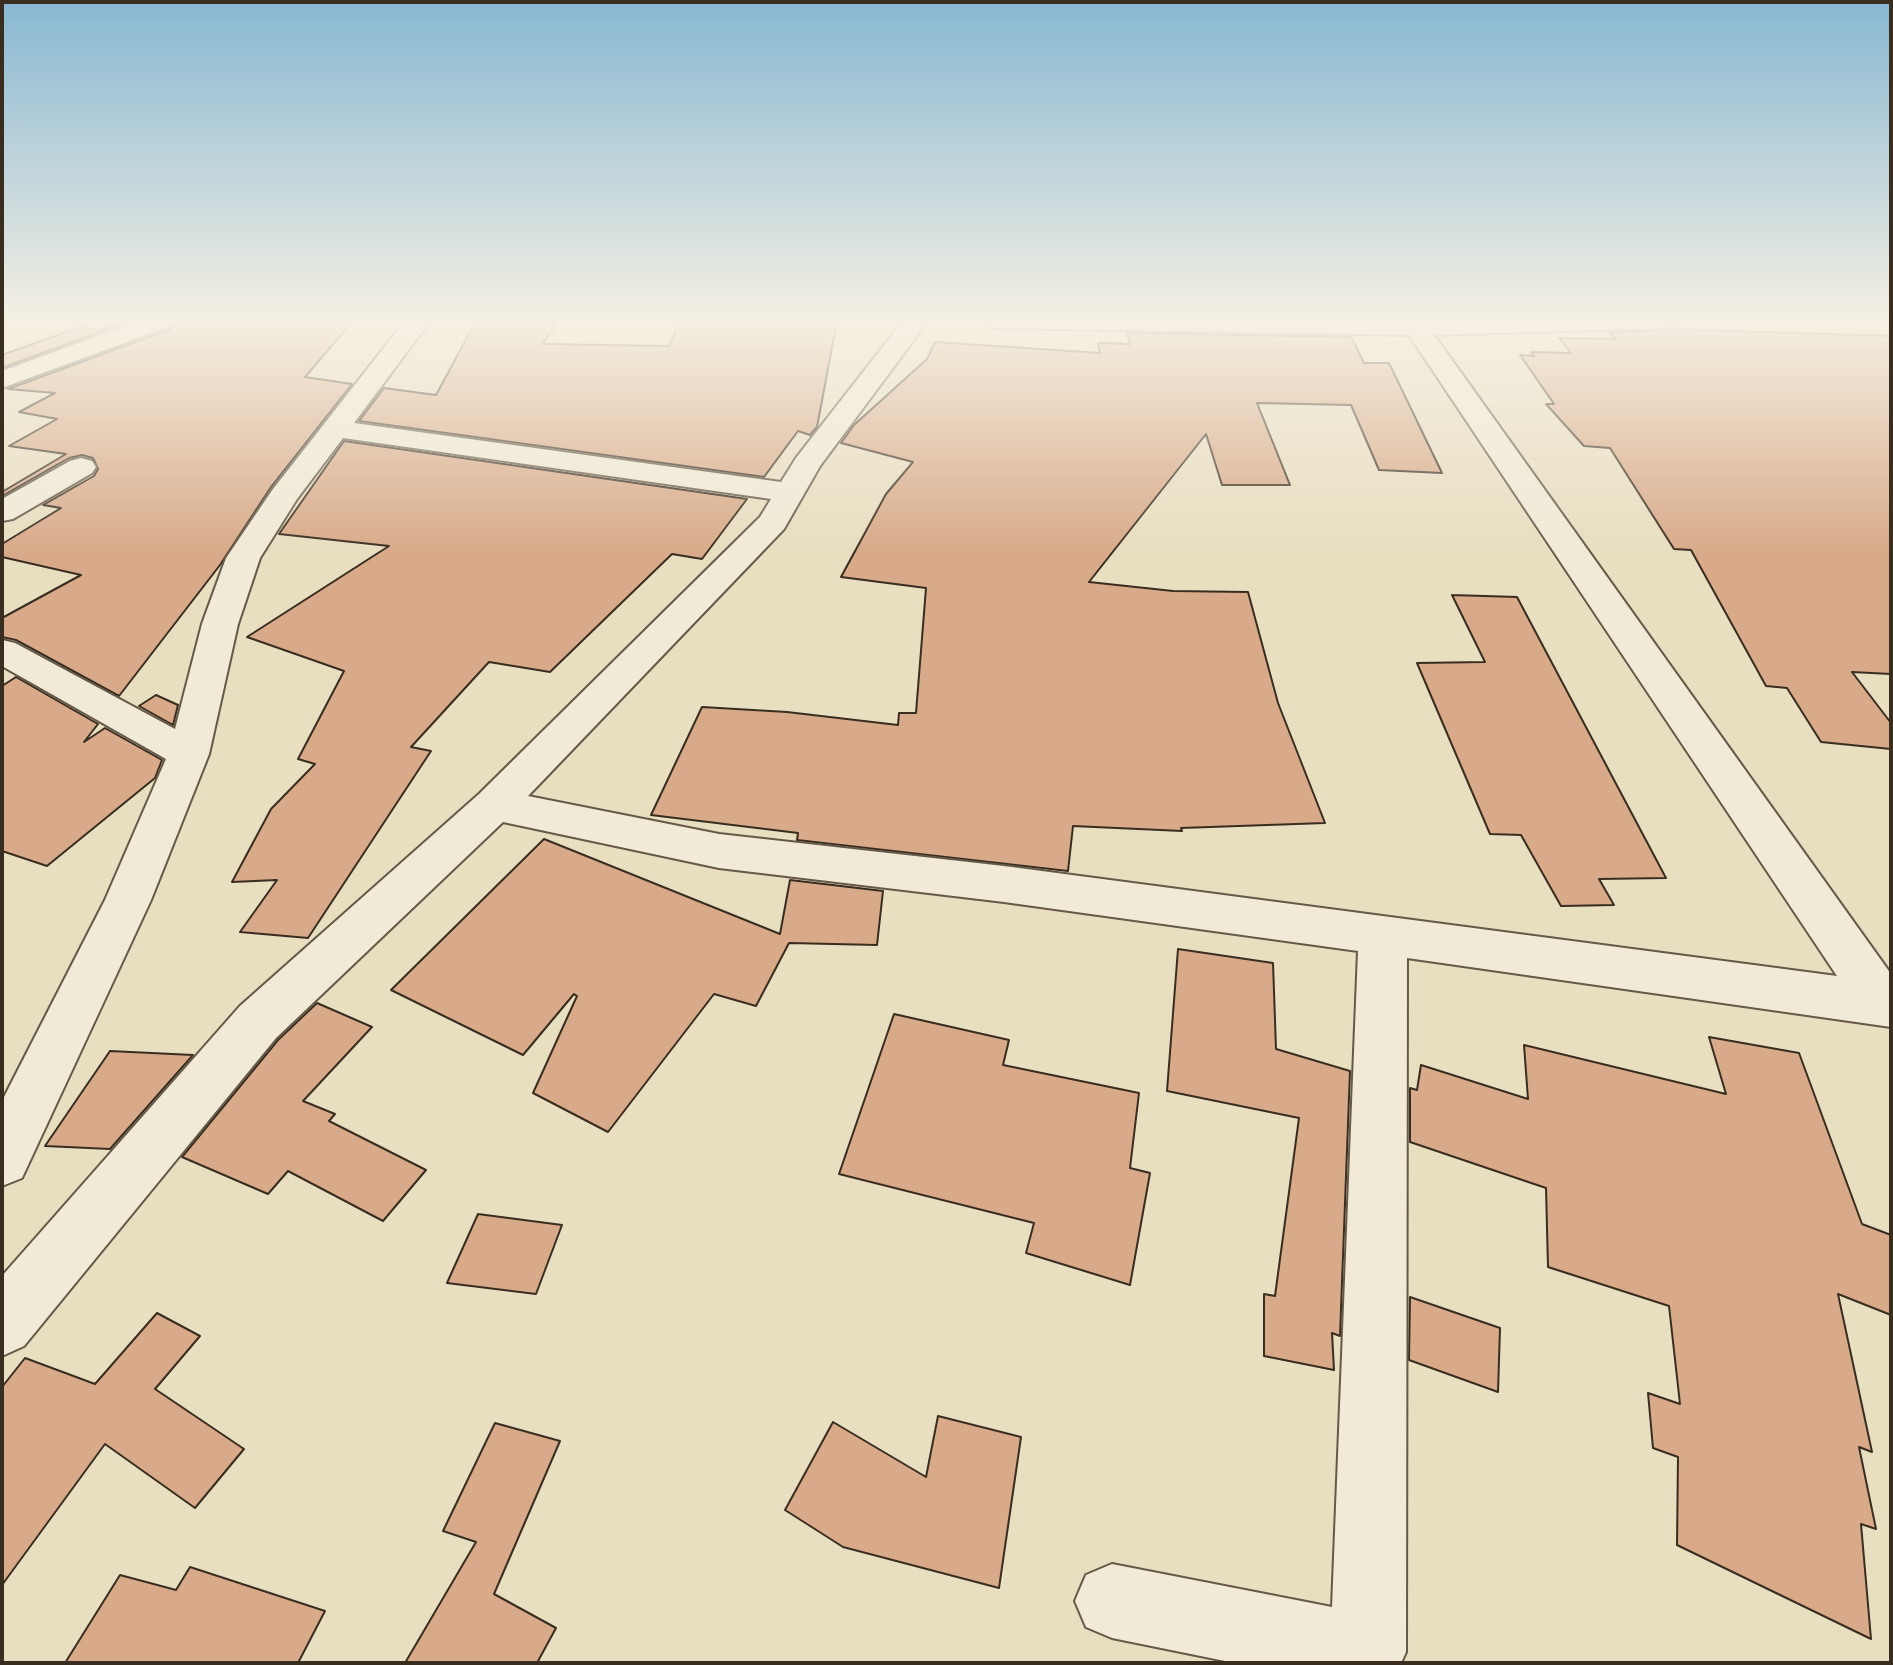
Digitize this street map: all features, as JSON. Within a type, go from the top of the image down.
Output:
[{"type":"street","points":[[2,1159],[128,900],[189,754],[220,624],[243,558],[284,496],[360,399]]},
{"type":"street","points":[[2,1324],[258,1022],[494,805],[773,522],[806,464],[856,399]]},
{"type":"street","points":[[1467,399],[1887,1005]]},
{"type":"street","points":[[337,429],[790,492]]},
{"type":"street","points":[[2,512],[81,467]]},
{"type":"street","points":[[2,651],[189,754]]},
{"type":"street","points":[[494,805],[719,851],[1020,886],[1887,1005]]},
{"type":"street","points":[[1112,1601],[1368,1652],[1383,935]]},
{"type":"building","points":[[44,399],[340,399],[271,487],[220,565],[119,696],[16,640],[2,637],[2,618],[81,575],[2,557],[2,544],[61,508],[43,505],[94,476],[98,469],[93,458],[82,455],[69,458],[2,496],[2,492],[66,454],[9,446],[57,419],[19,412]]},
{"type":"building","points":[[376,399],[822,399],[817,427],[810,435],[798,431],[764,477],[359,421]]},
{"type":"building","points":[[883,399],[1406,399],[1442,473],[1379,470],[1351,405],[1257,403],[1290,485],[1222,485],[1206,434],[1089,582],[1173,591],[1248,592],[1278,703],[1325,823],[1181,828],[1182,831],[1073,826],[1068,871],[797,840],[798,833],[651,815],[702,707],[787,712],[898,725],[899,713],[916,713],[926,588],[841,577],[886,494],[913,462],[841,443],[854,425]]},
{"type":"building","points":[[1550,399],[1891,399],[1891,674],[1852,672],[1891,723],[1891,749],[1821,742],[1787,688],[1766,686],[1691,550],[1674,549],[1610,448],[1584,446],[1546,404],[1554,404]]},
{"type":"building","points":[[344,441],[747,499],[702,559],[672,554],[550,672],[489,662],[411,747],[431,751],[308,938],[240,932],[277,880],[232,882],[271,809],[315,764],[298,759],[344,671],[247,637],[389,546],[279,534]]},
{"type":"building","points":[[1452,595],[1517,597],[1666,878],[1599,879],[1614,905],[1561,906],[1521,835],[1490,834],[1417,663],[1485,662]]},
{"type":"building","points":[[16,677],[98,724],[84,742],[105,728],[162,760],[155,778],[47,866],[2,851],[2,686]]},
{"type":"building","points":[[156,695],[178,705],[173,725],[139,706]]},
{"type":"building","points":[[544,839],[780,934],[790,880],[883,891],[877,945],[789,943],[756,1006],[714,994],[608,1132],[533,1093],[577,996],[574,994],[523,1055],[391,990]]},
{"type":"building","points":[[1178,949],[1273,963],[1276,1049],[1350,1071],[1340,1336],[1332,1333],[1334,1370],[1264,1356],[1264,1294],[1275,1296],[1299,1118],[1167,1091]]},
{"type":"building","points":[[317,1003],[372,1027],[303,1101],[335,1114],[329,1121],[426,1170],[383,1221],[288,1171],[268,1194],[182,1157],[278,1040]]},
{"type":"building","points":[[894,1014],[1009,1040],[1003,1065],[1139,1093],[1130,1168],[1150,1173],[1130,1285],[1026,1253],[1034,1223],[839,1174]]},
{"type":"building","points":[[1709,1037],[1799,1053],[1862,1224],[1891,1235],[1891,1315],[1838,1294],[1872,1452],[1859,1447],[1876,1529],[1861,1524],[1871,1639],[1677,1545],[1678,1457],[1653,1448],[1648,1393],[1680,1404],[1669,1306],[1548,1267],[1546,1188],[1410,1142],[1410,1088],[1417,1090],[1421,1065],[1528,1099],[1524,1045],[1726,1094]]},
{"type":"building","points":[[110,1051],[193,1055],[110,1149],[45,1146]]},
{"type":"building","points":[[478,1214],[562,1225],[536,1294],[447,1283]]},
{"type":"building","points":[[1410,1297],[1500,1328],[1498,1392],[1409,1360]]},
{"type":"building","points":[[157,1313],[200,1336],[155,1389],[244,1449],[195,1508],[105,1444],[2,1585],[2,1387],[25,1358],[95,1384]]},
{"type":"building","points":[[938,1416],[1021,1437],[999,1588],[843,1547],[785,1510],[833,1422],[926,1477]]},
{"type":"building","points":[[495,1423],[560,1441],[494,1594],[556,1628],[537,1663],[405,1663],[476,1542],[443,1531]]},
{"type":"building","points":[[190,1567],[325,1611],[298,1663],[65,1663],[120,1575],[176,1590]]}]
